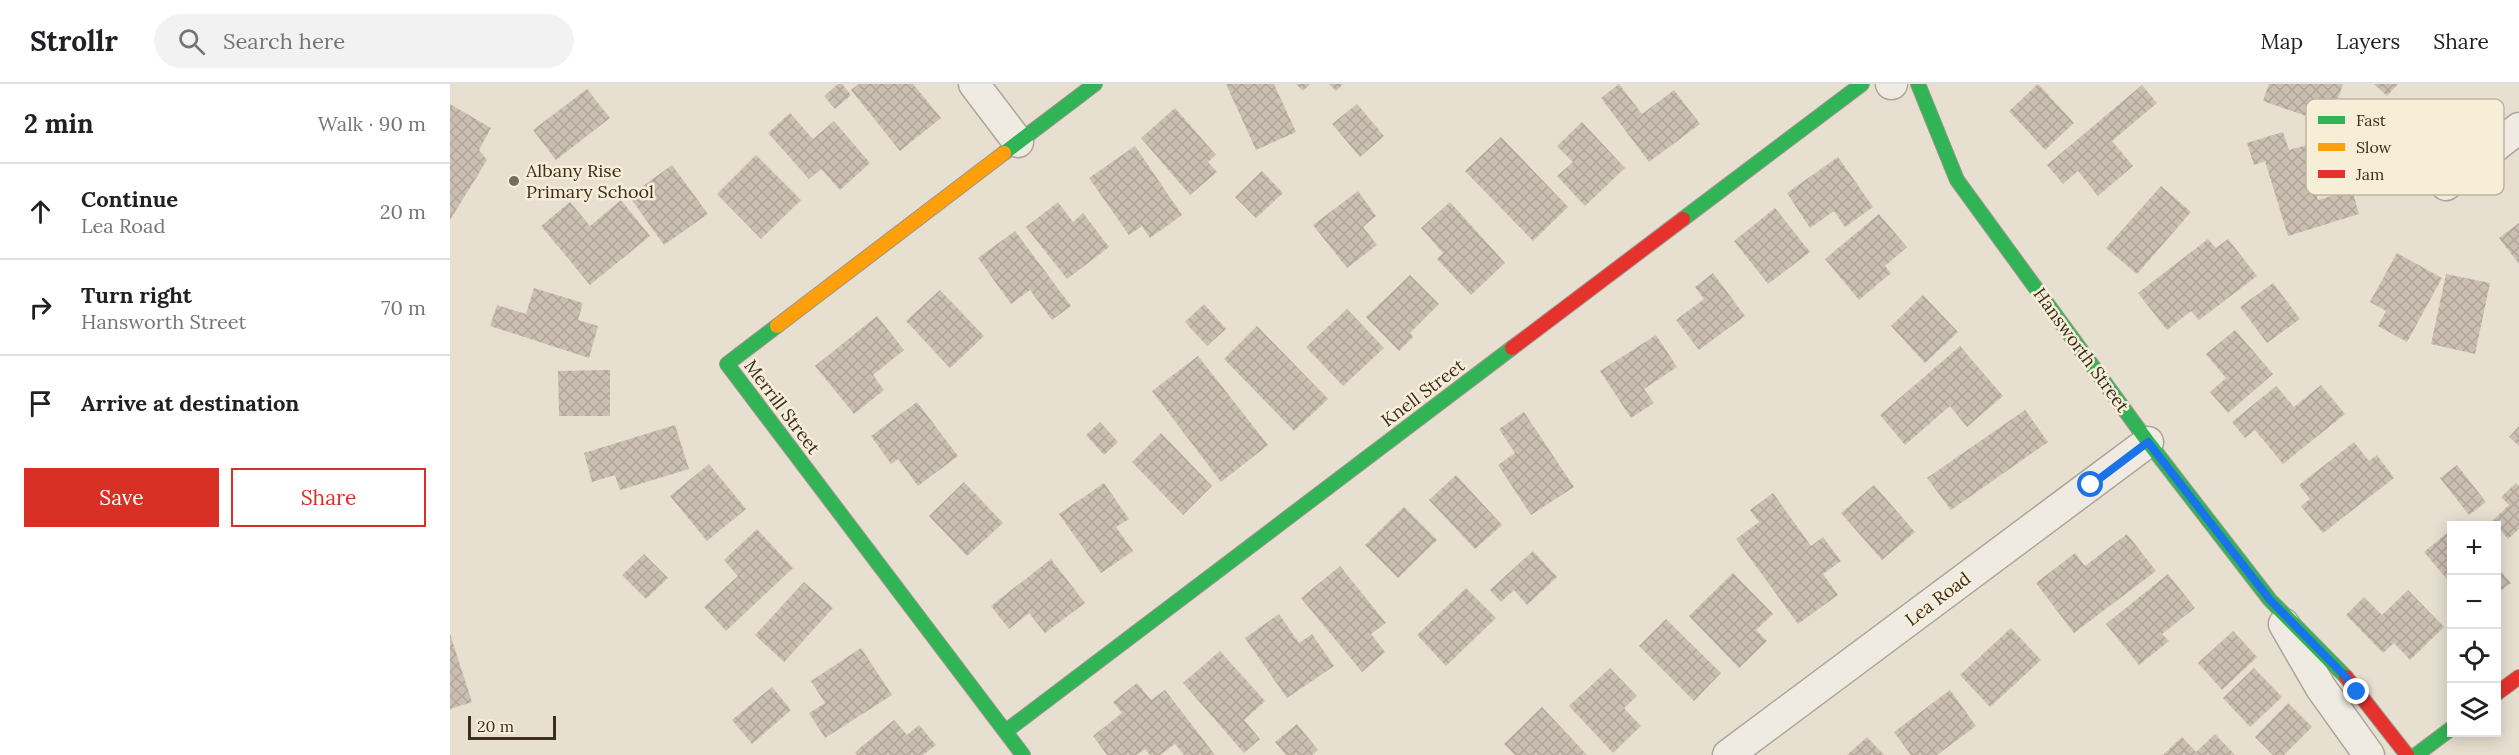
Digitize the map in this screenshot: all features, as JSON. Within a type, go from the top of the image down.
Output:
[{"type":"street","points":[[974,84],[1018,142]]},
{"type":"street","name":"Merrill Street","points":[[1023,755],[727,363],[1095,84]]},
{"type":"street","name":"Knell Street","points":[[1006,731],[1862,84]]},
{"type":"street","name":"Hansworth Street","points":[[1918,84],[1958,180],[2148,442],[2270,600],[2345,676],[2407,755]]},
{"type":"street","points":[[2504,140],[2519,128]]},
{"type":"street","name":"Lea Road","points":[[1728,755],[2148,442]]},
{"type":"street","name":"Hansworth Street","points":[[2270,600],[2321,688],[2369,755]]},
{"type":"street","points":[[2501,690],[2519,677]]},
{"type":"street","points":[[2416,755],[2447,731]]},
{"type":"building","points":[[838,84],[842,84],[851,95],[835,109],[824,96]]},
{"type":"building","points":[[859,84],[913,84],[941,118],[900,151],[851,90]]},
{"type":"building","points":[[1226,84],[1274,84],[1296,132],[1256,150]]},
{"type":"building","points":[[1296,84],[1310,84],[1303,91]]},
{"type":"building","points":[[1329,84],[1343,84],[1336,91]]},
{"type":"building","points":[[1619,84],[1642,114],[1674,90],[1700,124],[1649,162],[1601,98]]},
{"type":"building","points":[[2038,84],[2074,123],[2045,150],[2009,111]]},
{"type":"building","points":[[2269,84],[2343,84],[2338,99],[2306,99],[2306,116],[2263,101]]},
{"type":"building","points":[[2374,84],[2398,84],[2387,96]]},
{"type":"building","points":[[2142,85],[2157,103],[2112,141],[2133,166],[2098,196],[2078,171],[2063,184],[2047,165]]},
{"type":"building","points":[[587,89],[610,118],[556,160],[533,130]]},
{"type":"building","points":[[450,104],[491,128],[479,150],[487,160],[450,220]]},
{"type":"building","points":[[1357,104],[1384,136],[1360,157],[1332,124]]},
{"type":"building","points":[[1175,108],[1216,155],[1208,162],[1217,172],[1190,195],[1141,138]]},
{"type":"building","points":[[790,113],[813,139],[834,121],[870,163],[840,190],[821,169],[809,179],[768,133]]},
{"type":"building","points":[[1582,122],[1625,168],[1585,206],[1557,176],[1573,162],[1557,146]]},
{"type":"building","points":[[2283,132],[2289,150],[2306,145],[2306,195],[2316,195],[2318,200],[2335,195],[2353,195],[2359,214],[2288,236],[2265,161],[2254,165],[2247,143]]},
{"type":"building","points":[[1501,137],[1568,207],[1533,241],[1465,171]]},
{"type":"building","points":[[1135,146],[1182,215],[1150,238],[1142,226],[1129,235],[1089,178]]},
{"type":"building","points":[[756,155],[801,200],[761,239],[717,194]]},
{"type":"building","points":[[1838,157],[1873,207],[1845,227],[1834,211],[1810,228],[1787,193]]},
{"type":"building","points":[[672,165],[708,214],[664,245],[629,196]]},
{"type":"building","points":[[1262,171],[1283,193],[1256,218],[1235,197]]},
{"type":"building","points":[[2161,186],[2191,212],[2137,274],[2106,248]]},
{"type":"building","points":[[1358,191],[1376,216],[1363,227],[1377,245],[1347,268],[1313,225]]},
{"type":"building","points":[[621,200],[650,236],[590,285],[541,226],[570,202],[590,226]]},
{"type":"building","points":[[1058,202],[1073,222],[1083,213],[1109,247],[1067,279],[1026,227]]},
{"type":"building","points":[[1450,202],[1505,263],[1471,295],[1437,259],[1443,253],[1421,228]]},
{"type":"building","points":[[1775,208],[1810,252],[1768,284],[1734,241]]},
{"type":"building","points":[[1879,214],[1907,247],[1885,266],[1891,273],[1859,300],[1825,259]]},
{"type":"building","points":[[2519,223],[2519,264],[2499,238]]},
{"type":"building","points":[[1015,231],[1071,306],[1052,320],[1030,290],[1011,304],[978,258]]},
{"type":"building","points":[[2208,239],[2216,248],[2228,239],[2257,276],[2199,320],[2191,311],[2167,330],[2138,293]]},
{"type":"building","points":[[2397,253],[2442,278],[2407,342],[2378,326],[2386,311],[2370,302]]},
{"type":"building","points":[[1713,273],[1745,316],[1699,350],[1676,320],[1704,299],[1695,287]]},
{"type":"building","points":[[2446,274],[2490,283],[2475,354],[2431,344]]},
{"type":"building","points":[[1410,275],[1439,304],[1410,333],[1413,337],[1399,351],[1366,317]]},
{"type":"building","points":[[2273,283],[2300,319],[2267,343],[2240,307]]},
{"type":"building","points":[[534,288],[583,303],[578,320],[598,326],[589,358],[490,326],[497,305],[526,314]]},
{"type":"building","points":[[940,290],[984,336],[950,368],[906,321]]},
{"type":"building","points":[[1923,295],[1958,332],[1925,363],[1891,326]]},
{"type":"building","points":[[1204,304],[1226,329],[1207,346],[1185,322]]},
{"type":"building","points":[[1347,309],[1384,348],[1343,386],[1306,347]]},
{"type":"building","points":[[877,316],[904,350],[873,375],[884,390],[854,414],[815,366]]},
{"type":"building","points":[[1257,326],[1328,399],[1294,431],[1224,359]]},
{"type":"building","points":[[2235,330],[2273,374],[2228,413],[2210,392],[2226,378],[2206,354]]},
{"type":"building","points":[[1656,335],[1677,367],[1644,389],[1654,403],[1631,418],[1600,371]]},
{"type":"building","points":[[1960,346],[2003,396],[1967,427],[1950,406],[1905,445],[1880,415]]},
{"type":"building","points":[[1198,356],[1268,445],[1221,482],[1152,391]]},
{"type":"building","points":[[610,370],[610,416],[559,416],[558,371]]},
{"type":"building","points":[[2321,385],[2345,414],[2283,464],[2255,430],[2245,438],[2232,422],[2276,386],[2294,407]]},
{"type":"building","points":[[917,402],[958,456],[918,486],[898,459],[891,464],[871,436]]},
{"type":"building","points":[[2025,410],[2048,442],[1951,510],[1927,478]]},
{"type":"building","points":[[1524,412],[1574,487],[1531,515],[1498,465],[1515,453],[1499,429]]},
{"type":"building","points":[[1100,422],[1118,442],[1104,455],[1086,435]]},
{"type":"building","points":[[675,425],[689,469],[620,490],[615,475],[592,482],[584,453]]},
{"type":"building","points":[[2519,426],[2519,446],[2509,437]]},
{"type":"building","points":[[1161,433],[1212,486],[1183,515],[1132,462]]},
{"type":"building","points":[[2354,442],[2369,461],[2377,455],[2394,478],[2323,533],[2301,506],[2310,499],[2299,485]]},
{"type":"building","points":[[709,464],[746,509],[707,541],[670,496]]},
{"type":"building","points":[[2457,465],[2486,502],[2469,515],[2440,478]]},
{"type":"building","points":[[1456,475],[1502,525],[1475,549],[1429,500]]},
{"type":"building","points":[[964,482],[1003,523],[967,556],[929,516]]},
{"type":"building","points":[[1104,483],[1129,519],[1116,527],[1133,551],[1101,573],[1059,514]]},
{"type":"building","points":[[2516,483],[2519,486],[2519,529],[2508,539],[2501,531],[2501,521],[2492,521],[2509,505],[2501,497]]},
{"type":"building","points":[[1874,485],[1915,532],[1882,560],[1841,513]]},
{"type":"building","points":[[1773,493],[1811,546],[1823,537],[1841,561],[1823,574],[1838,595],[1798,624],[1736,539],[1759,522],[1750,510]]},
{"type":"building","points":[[1404,507],[1437,540],[1398,578],[1365,545]]},
{"type":"building","points":[[757,529],[793,568],[726,631],[704,607],[738,576],[724,560]]},
{"type":"building","points":[[2447,533],[2447,579],[2424,552]]},
{"type":"building","points":[[2127,534],[2156,571],[2074,633],[2036,583],[2075,553],[2085,566]]},
{"type":"building","points":[[1533,551],[1557,577],[1527,605],[1514,590],[1501,602],[1490,590]]},
{"type":"building","points":[[644,554],[668,578],[646,599],[622,575]]},
{"type":"building","points":[[1051,559],[1085,603],[1045,633],[1029,613],[1009,629],[991,606]]},
{"type":"building","points":[[1340,566],[1386,623],[1371,634],[1385,652],[1362,672],[1301,598]]},
{"type":"building","points":[[2501,572],[2511,583],[2501,590]]},
{"type":"building","points":[[1733,573],[1773,614],[1756,630],[1767,641],[1739,668],[1689,616]]},
{"type":"building","points":[[2168,574],[2195,608],[2162,634],[2169,641],[2139,665],[2106,624]]},
{"type":"building","points":[[804,582],[833,608],[784,662],[755,635]]},
{"type":"building","points":[[1466,588],[1496,618],[1446,666],[1417,635]]},
{"type":"building","points":[[2408,590],[2444,627],[2410,660],[2394,643],[2383,653],[2346,615],[2364,597],[2382,615]]},
{"type":"building","points":[[1279,614],[1299,643],[1312,634],[1334,666],[1287,698],[1245,638]]},
{"type":"building","points":[[1666,619],[1721,673],[1694,701],[1639,646]]},
{"type":"building","points":[[2011,628],[2041,660],[1990,707],[1960,675]]},
{"type":"building","points":[[2233,631],[2257,657],[2222,690],[2198,663]]},
{"type":"building","points":[[450,634],[472,702],[450,709]]},
{"type":"building","points":[[861,648],[892,695],[825,738],[809,713],[825,703],[811,681]]},
{"type":"building","points":[[1220,651],[1265,701],[1244,720],[1260,739],[1244,753],[1183,683]]},
{"type":"building","points":[[1610,668],[1637,696],[1624,708],[1641,726],[1613,753],[1569,706]]},
{"type":"building","points":[[2254,668],[2282,697],[2250,727],[2223,698]]},
{"type":"building","points":[[1137,683],[1151,700],[1165,690],[1215,755],[1184,755],[1175,744],[1160,755],[1150,755],[1145,749],[1136,755],[1107,755],[1093,736],[1122,713],[1113,702]]},
{"type":"building","points":[[772,687],[791,710],[752,744],[732,720]]},
{"type":"building","points":[[1950,690],[1976,726],[1937,755],[1911,755],[1894,732]]},
{"type":"building","points":[[2288,703],[2312,727],[2284,755],[2273,755],[2255,737]]},
{"type":"building","points":[[1542,707],[1587,755],[1515,755],[1504,744]]},
{"type":"building","points":[[894,720],[907,735],[919,725],[936,745],[923,755],[857,755],[855,752]]},
{"type":"building","points":[[1297,724],[1318,750],[1312,755],[1286,755],[1275,742]]},
{"type":"building","points":[[2215,734],[2235,755],[2163,755],[2182,737],[2196,752]]},
{"type":"building","points":[[1867,737],[1884,755],[1847,755]]},
{"type":"traffic: fast","points":[[1004,153],[1095,84]]},
{"type":"traffic: fast","points":[[1683,219],[1862,84]]},
{"type":"traffic: fast","points":[[1918,84],[1957,180],[2148,442],[2270,600],[2346,677]]},
{"type":"traffic: fast","points":[[777,326],[727,364],[1023,755]]},
{"type":"traffic: fast","points":[[1006,731],[1512,348]]},
{"type":"traffic: fast","points":[[2416,755],[2447,732]]},
{"type":"traffic: slow","points":[[777,326],[1004,153]]},
{"type":"traffic: jam","points":[[1512,348],[1683,219]]},
{"type":"traffic: jam","points":[[2346,677],[2407,755]]},
{"type":"traffic: jam","points":[[2501,690],[2519,677]]},
{"type":"place","name":"Albany Rise Primary School","points":[[514,181]]},
{"type":"route","points":[[2091,485],[2148,442],[2270,600],[2345,676],[2357,692]]}]
